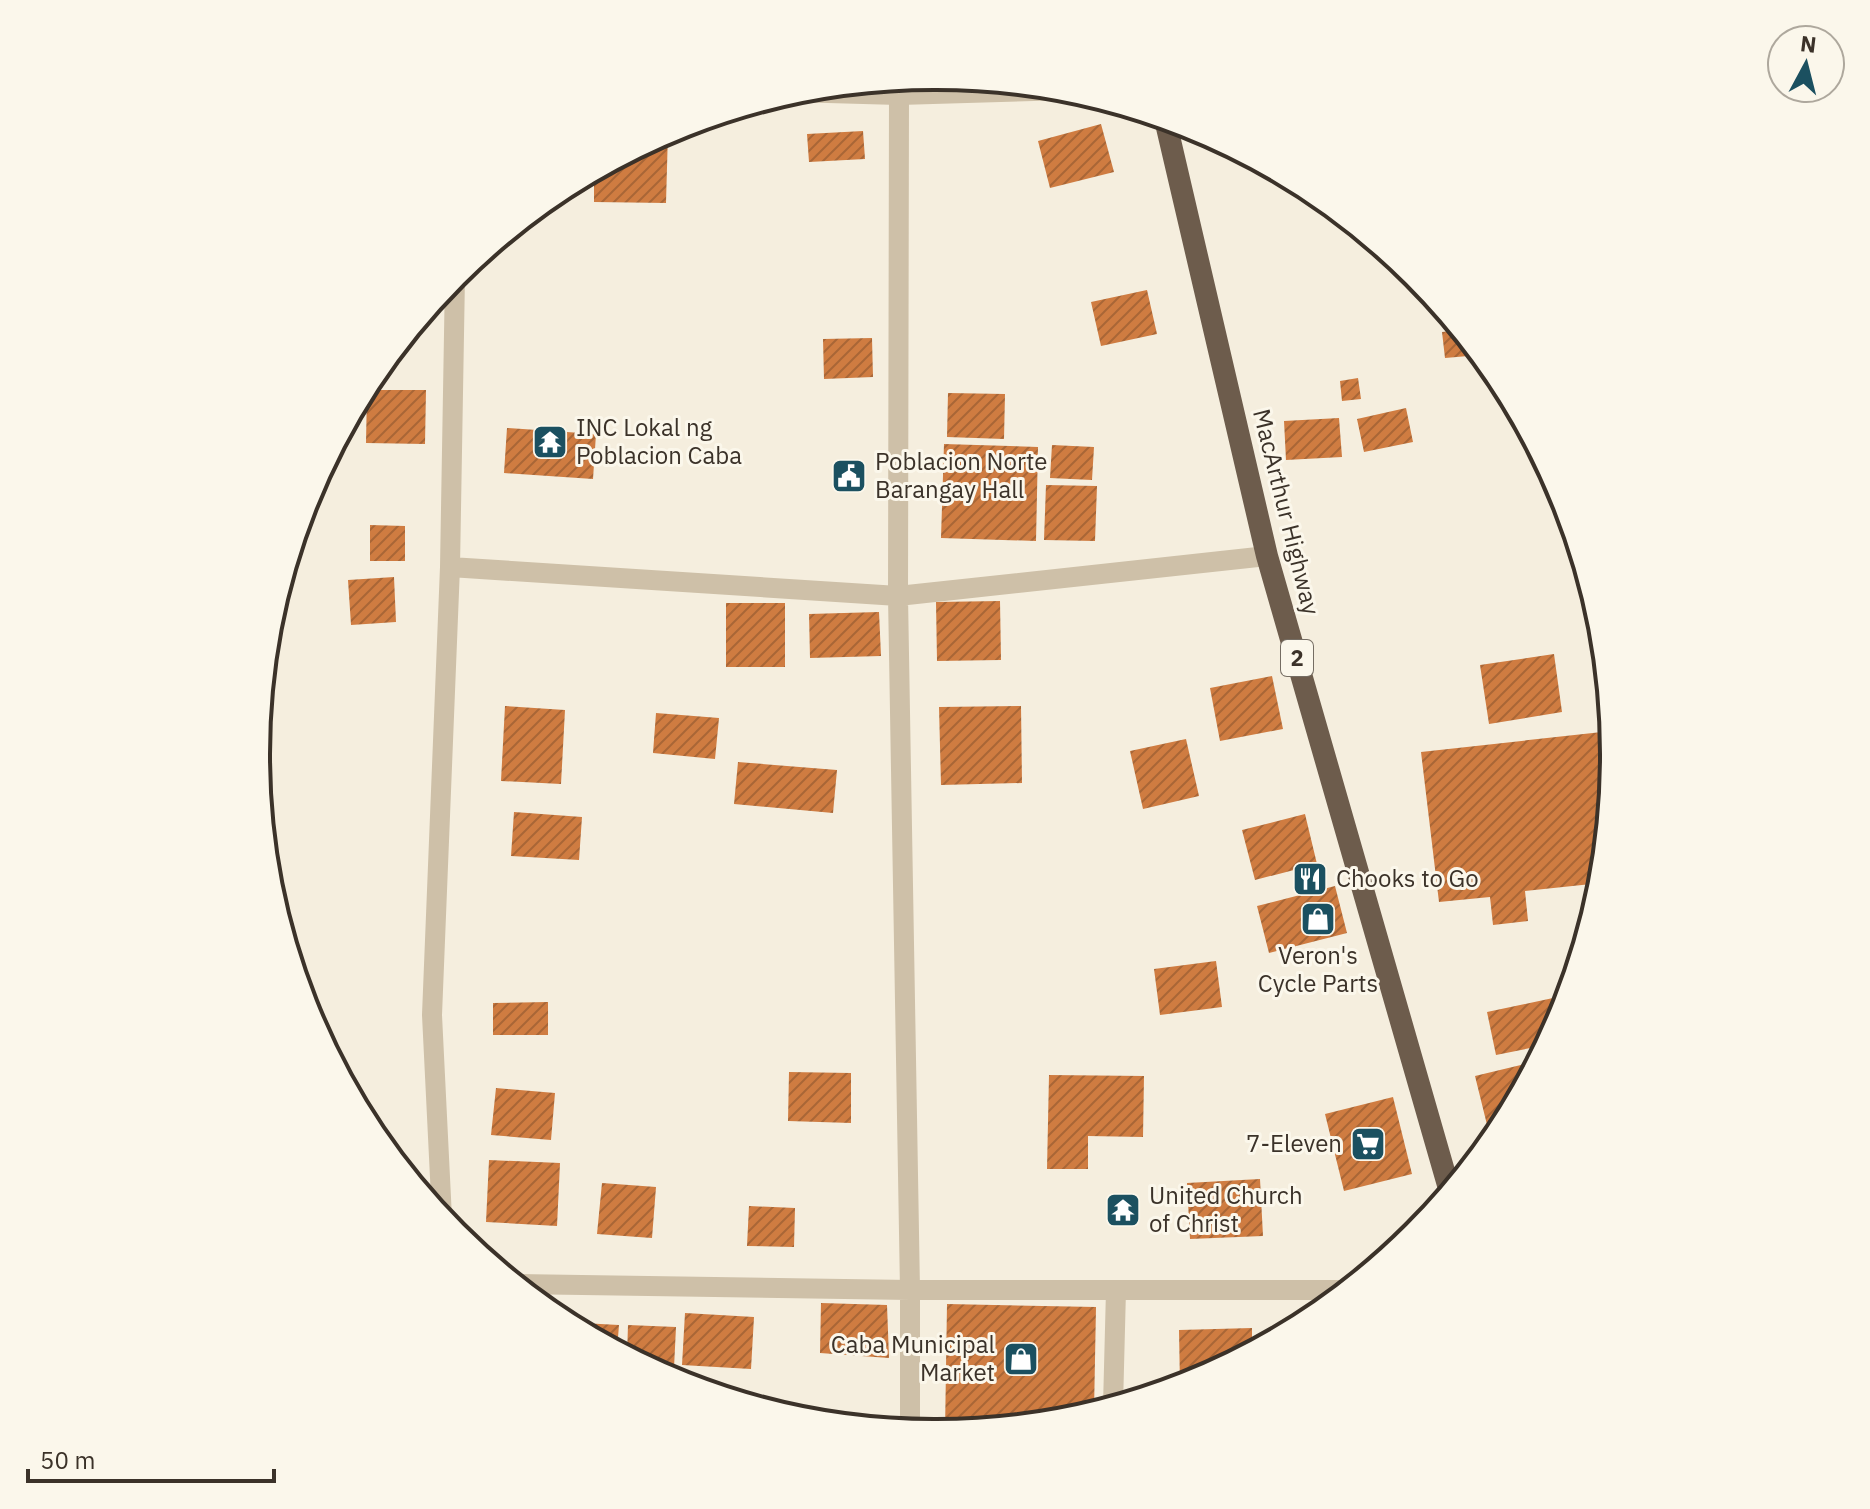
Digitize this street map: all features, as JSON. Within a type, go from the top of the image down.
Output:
[{"type":"highway","name":"MacArthur Highway","points":[[1168,133],[1267,556],[1446,1179]]},
{"type":"street","points":[[865,94],[990,92]]},
{"type":"street","points":[[899,95],[898,596],[910,1418]]},
{"type":"street","points":[[441,1199],[432,1015],[450,567],[455,296]]},
{"type":"street","points":[[450,567],[898,596],[1267,556]]},
{"type":"street","points":[[533,1284],[910,1290],[1328,1290]]},
{"type":"street","points":[[1113,1394],[1116,1290]]},
{"type":"building","points":[[1101,124],[1114,172],[1050,188],[1038,141]]},
{"type":"building","points":[[863,131],[865,159],[809,162],[807,134]]},
{"type":"building","points":[[668,147],[666,203],[594,202],[594,185]]},
{"type":"building","points":[[1147,290],[1157,334],[1101,346],[1091,302]]},
{"type":"building","points":[[1447,331],[1467,356],[1445,358],[1442,332]]},
{"type":"building","points":[[872,338],[873,377],[824,379],[823,339]]},
{"type":"building","points":[[1358,378],[1361,399],[1342,401],[1340,381]]},
{"type":"building","points":[[379,390],[426,390],[425,444],[366,443],[367,411]]},
{"type":"building","points":[[948,393],[1005,394],[1004,439],[947,437]]},
{"type":"building","points":[[1406,408],[1413,442],[1364,452],[1357,419]]},
{"type":"building","points":[[1339,418],[1342,457],[1286,460],[1284,421]]},
{"type":"building","points":[[507,428],[596,434],[593,479],[504,473]]},
{"type":"building","points":[[944,444],[1038,447],[1036,541],[941,538]]},
{"type":"building","points":[[1052,445],[1094,447],[1092,480],[1050,478]]},
{"type":"building","points":[[1046,485],[1097,486],[1095,541],[1044,540]]},
{"type":"building","points":[[370,525],[405,526],[405,561],[370,561]]},
{"type":"building","points":[[394,577],[396,622],[351,625],[348,580]]},
{"type":"building","points":[[1000,601],[1001,660],[937,661],[936,602]]},
{"type":"building","points":[[726,603],[785,603],[785,667],[726,667]]},
{"type":"building","points":[[879,612],[881,656],[810,658],[809,614]]},
{"type":"building","points":[[1554,654],[1562,712],[1489,724],[1480,665]]},
{"type":"building","points":[[1272,676],[1283,729],[1220,741],[1210,688]]},
{"type":"building","points":[[505,706],[565,710],[561,784],[501,781]]},
{"type":"building","points":[[1021,706],[1022,783],[941,785],[939,707]]},
{"type":"building","points":[[656,713],[719,718],[715,759],[653,753]]},
{"type":"building","points":[[1599,732],[1598,798],[1587,884],[1525,891],[1528,921],[1493,925],[1490,897],[1439,902],[1421,752]]},
{"type":"building","points":[[1186,739],[1199,796],[1143,809],[1130,751]]},
{"type":"building","points":[[738,762],[837,770],[833,813],[734,804]]},
{"type":"building","points":[[514,812],[582,817],[579,860],[511,856]]},
{"type":"building","points":[[1305,814],[1317,864],[1255,880],[1242,830]]},
{"type":"building","points":[[1315,868],[1320,885],[1301,891],[1296,874]]},
{"type":"building","points":[[1335,886],[1347,933],[1269,953],[1257,906]]},
{"type":"building","points":[[1216,961],[1222,1007],[1160,1015],[1154,969]]},
{"type":"building","points":[[1553,998],[1531,1048],[1496,1055],[1487,1012]]},
{"type":"building","points":[[548,1002],[548,1035],[493,1035],[493,1003]]},
{"type":"building","points":[[1522,1065],[1487,1125],[1475,1076]]},
{"type":"building","points":[[789,1072],[851,1073],[851,1123],[788,1121]]},
{"type":"building","points":[[1049,1075],[1144,1076],[1143,1137],[1088,1136],[1088,1169],[1047,1169]]},
{"type":"building","points":[[496,1088],[555,1093],[551,1140],[491,1135]]},
{"type":"building","name":"7-Eleven","points":[[1393,1097],[1412,1174],[1344,1191],[1325,1114]]},
{"type":"building","points":[[489,1160],[560,1163],[557,1226],[486,1222]]},
{"type":"building","points":[[1260,1179],[1263,1236],[1190,1239],[1187,1183]]},
{"type":"building","points":[[602,1183],[656,1187],[652,1238],[597,1234]]},
{"type":"building","points":[[749,1206],[795,1208],[794,1247],[747,1246]]},
{"type":"building","points":[[821,1303],[887,1305],[889,1358],[820,1353]]},
{"type":"building","name":"Caba Municipal Market","points":[[947,1304],[1096,1307],[1094,1399],[1022,1413],[945,1419]]},
{"type":"building","points":[[685,1313],[754,1317],[751,1369],[682,1365]]},
{"type":"building","points":[[593,1324],[619,1325],[618,1338]]},
{"type":"building","points":[[628,1325],[676,1327],[674,1365],[641,1350],[627,1343]]},
{"type":"building","points":[[1252,1328],[1252,1338],[1180,1372],[1179,1330]]},
{"type":"place","name":"INC Lokal ng Poblacion Caba","points":[[550,442]]},
{"type":"place","name":"Poblacion Norte Barangay Hall","points":[[849,476]]},
{"type":"place","name":"Chooks to Go","points":[[1310,879]]},
{"type":"place","name":"Veron's Cycle Parts","points":[[1318,919]]},
{"type":"place","name":"7-Eleven","points":[[1368,1144]]},
{"type":"place","name":"United Church of Christ","points":[[1123,1210]]},
{"type":"place","name":"Caba Municipal Market","points":[[1021,1359]]}]
